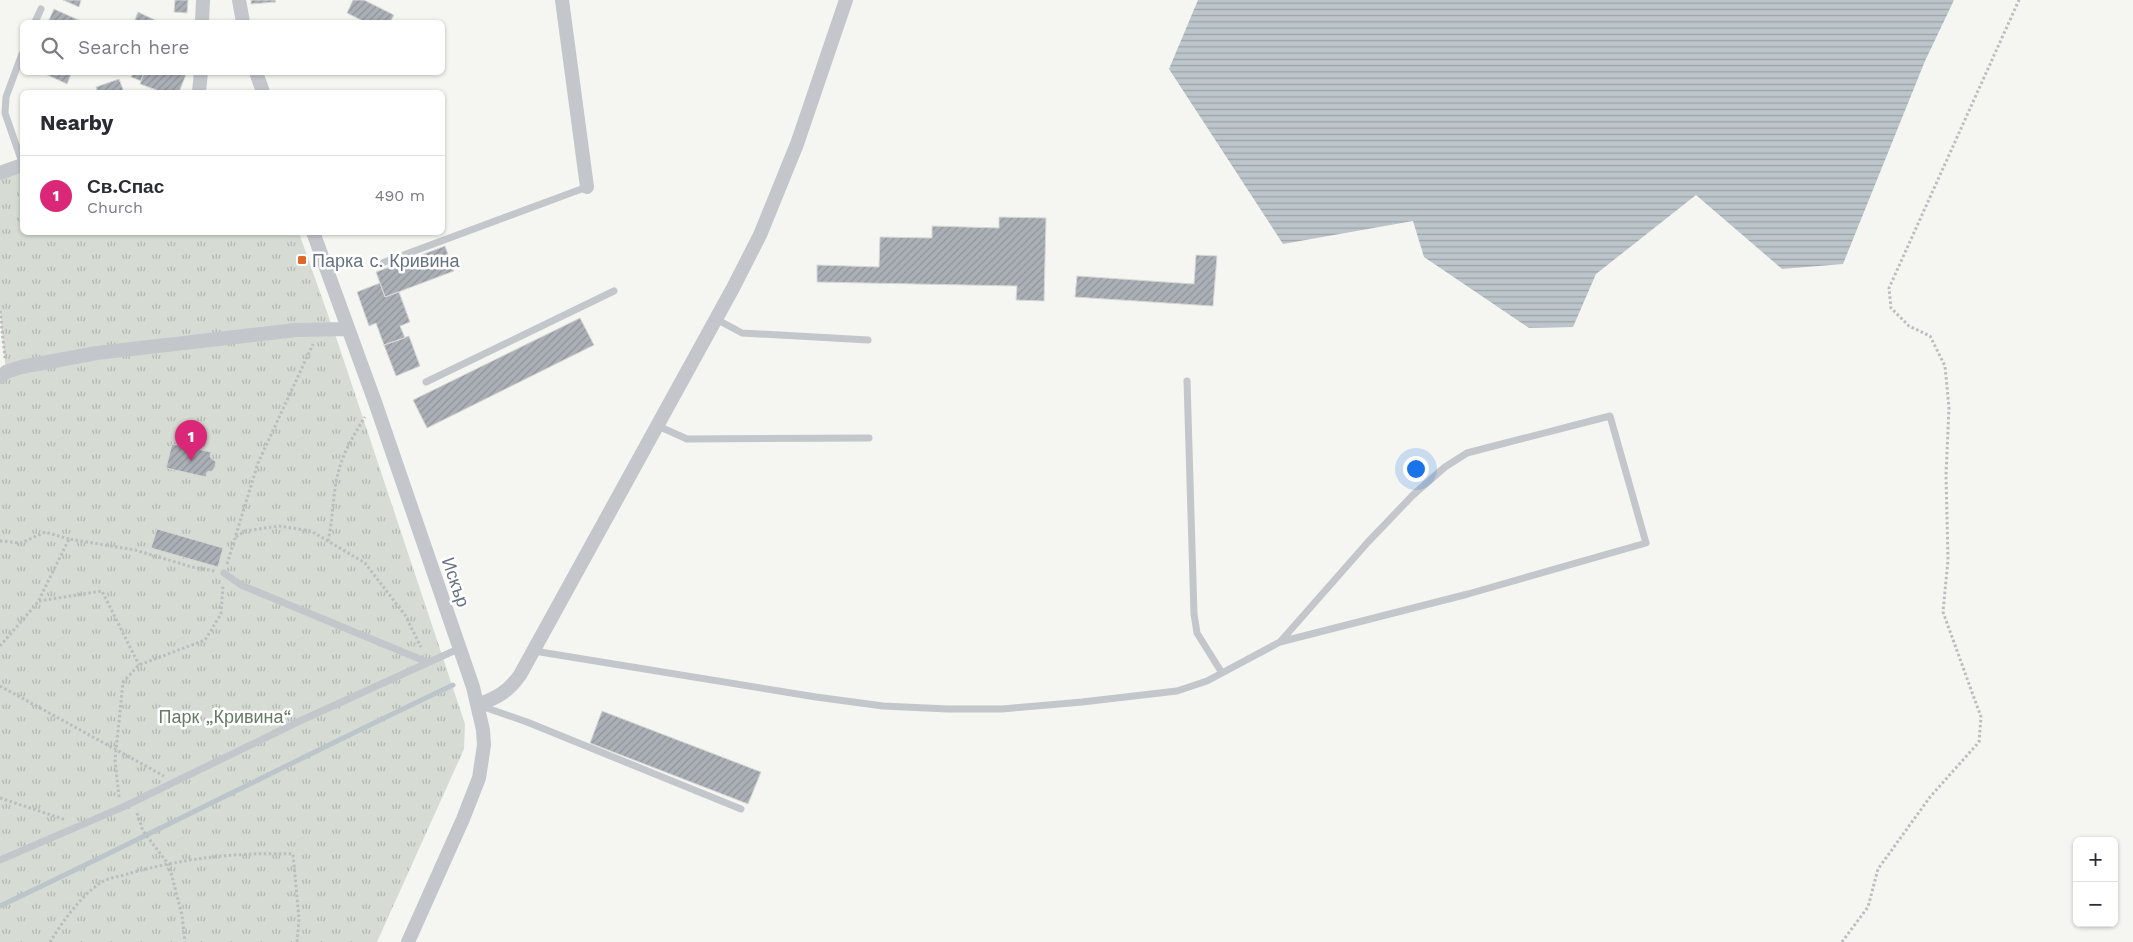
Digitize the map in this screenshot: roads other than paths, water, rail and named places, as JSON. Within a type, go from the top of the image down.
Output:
[{"type":"street","points":[[202,20],[203,0]]},
{"type":"street","points":[[239,0],[243,20]]},
{"type":"street","points":[[562,0],[587,187]]},
{"type":"street","points":[[478,705],[496,698],[510,689],[534,651],[658,426],[760,235],[798,144],[846,0]]},
{"type":"street","points":[[199,90],[201,75]]},
{"type":"street","points":[[257,75],[262,90]]},
{"type":"street","points":[[0,173],[20,165]]},
{"type":"street","name":"Искър","points":[[313,235],[375,402],[478,705],[484,745],[479,778],[463,819],[408,942]]},
{"type":"street","points":[[3,374],[21,367],[96,353],[321,328],[347,329]]},
{"type":"lane","points":[[36,20],[41,9]]},
{"type":"lane","points":[[20,59],[6,97],[5,113],[20,158]]},
{"type":"lane","points":[[382,263],[587,187]]},
{"type":"lane","points":[[426,382],[614,291]]},
{"type":"lane","points":[[716,319],[742,333],[868,340]]},
{"type":"lane","points":[[1187,381],[1194,614],[1197,633],[1222,673]]},
{"type":"lane","points":[[534,651],[816,697],[883,706],[1002,709],[1177,691],[1207,681],[1280,642],[1468,594],[1646,543],[1610,416],[1467,453],[1445,467],[1413,495],[1375,535],[1280,642]]},
{"type":"lane","points":[[658,426],[687,439],[869,438]]},
{"type":"lane","points":[[224,573],[241,585],[427,662]]},
{"type":"lane","points":[[0,860],[78,824],[123,806],[302,720],[458,649]]},
{"type":"lane","points":[[478,705],[527,722],[741,809]]},
{"type":"waterway","points":[[0,906],[453,685]]},
{"type":"place","name":"Парка с. Кривина","points":[[302,260]]},
{"type":"place","name":"Св.Спас","points":[[191,461]]},
{"type":"park label","name":"Парк „Кривина“","points":[[225,716]]}]
